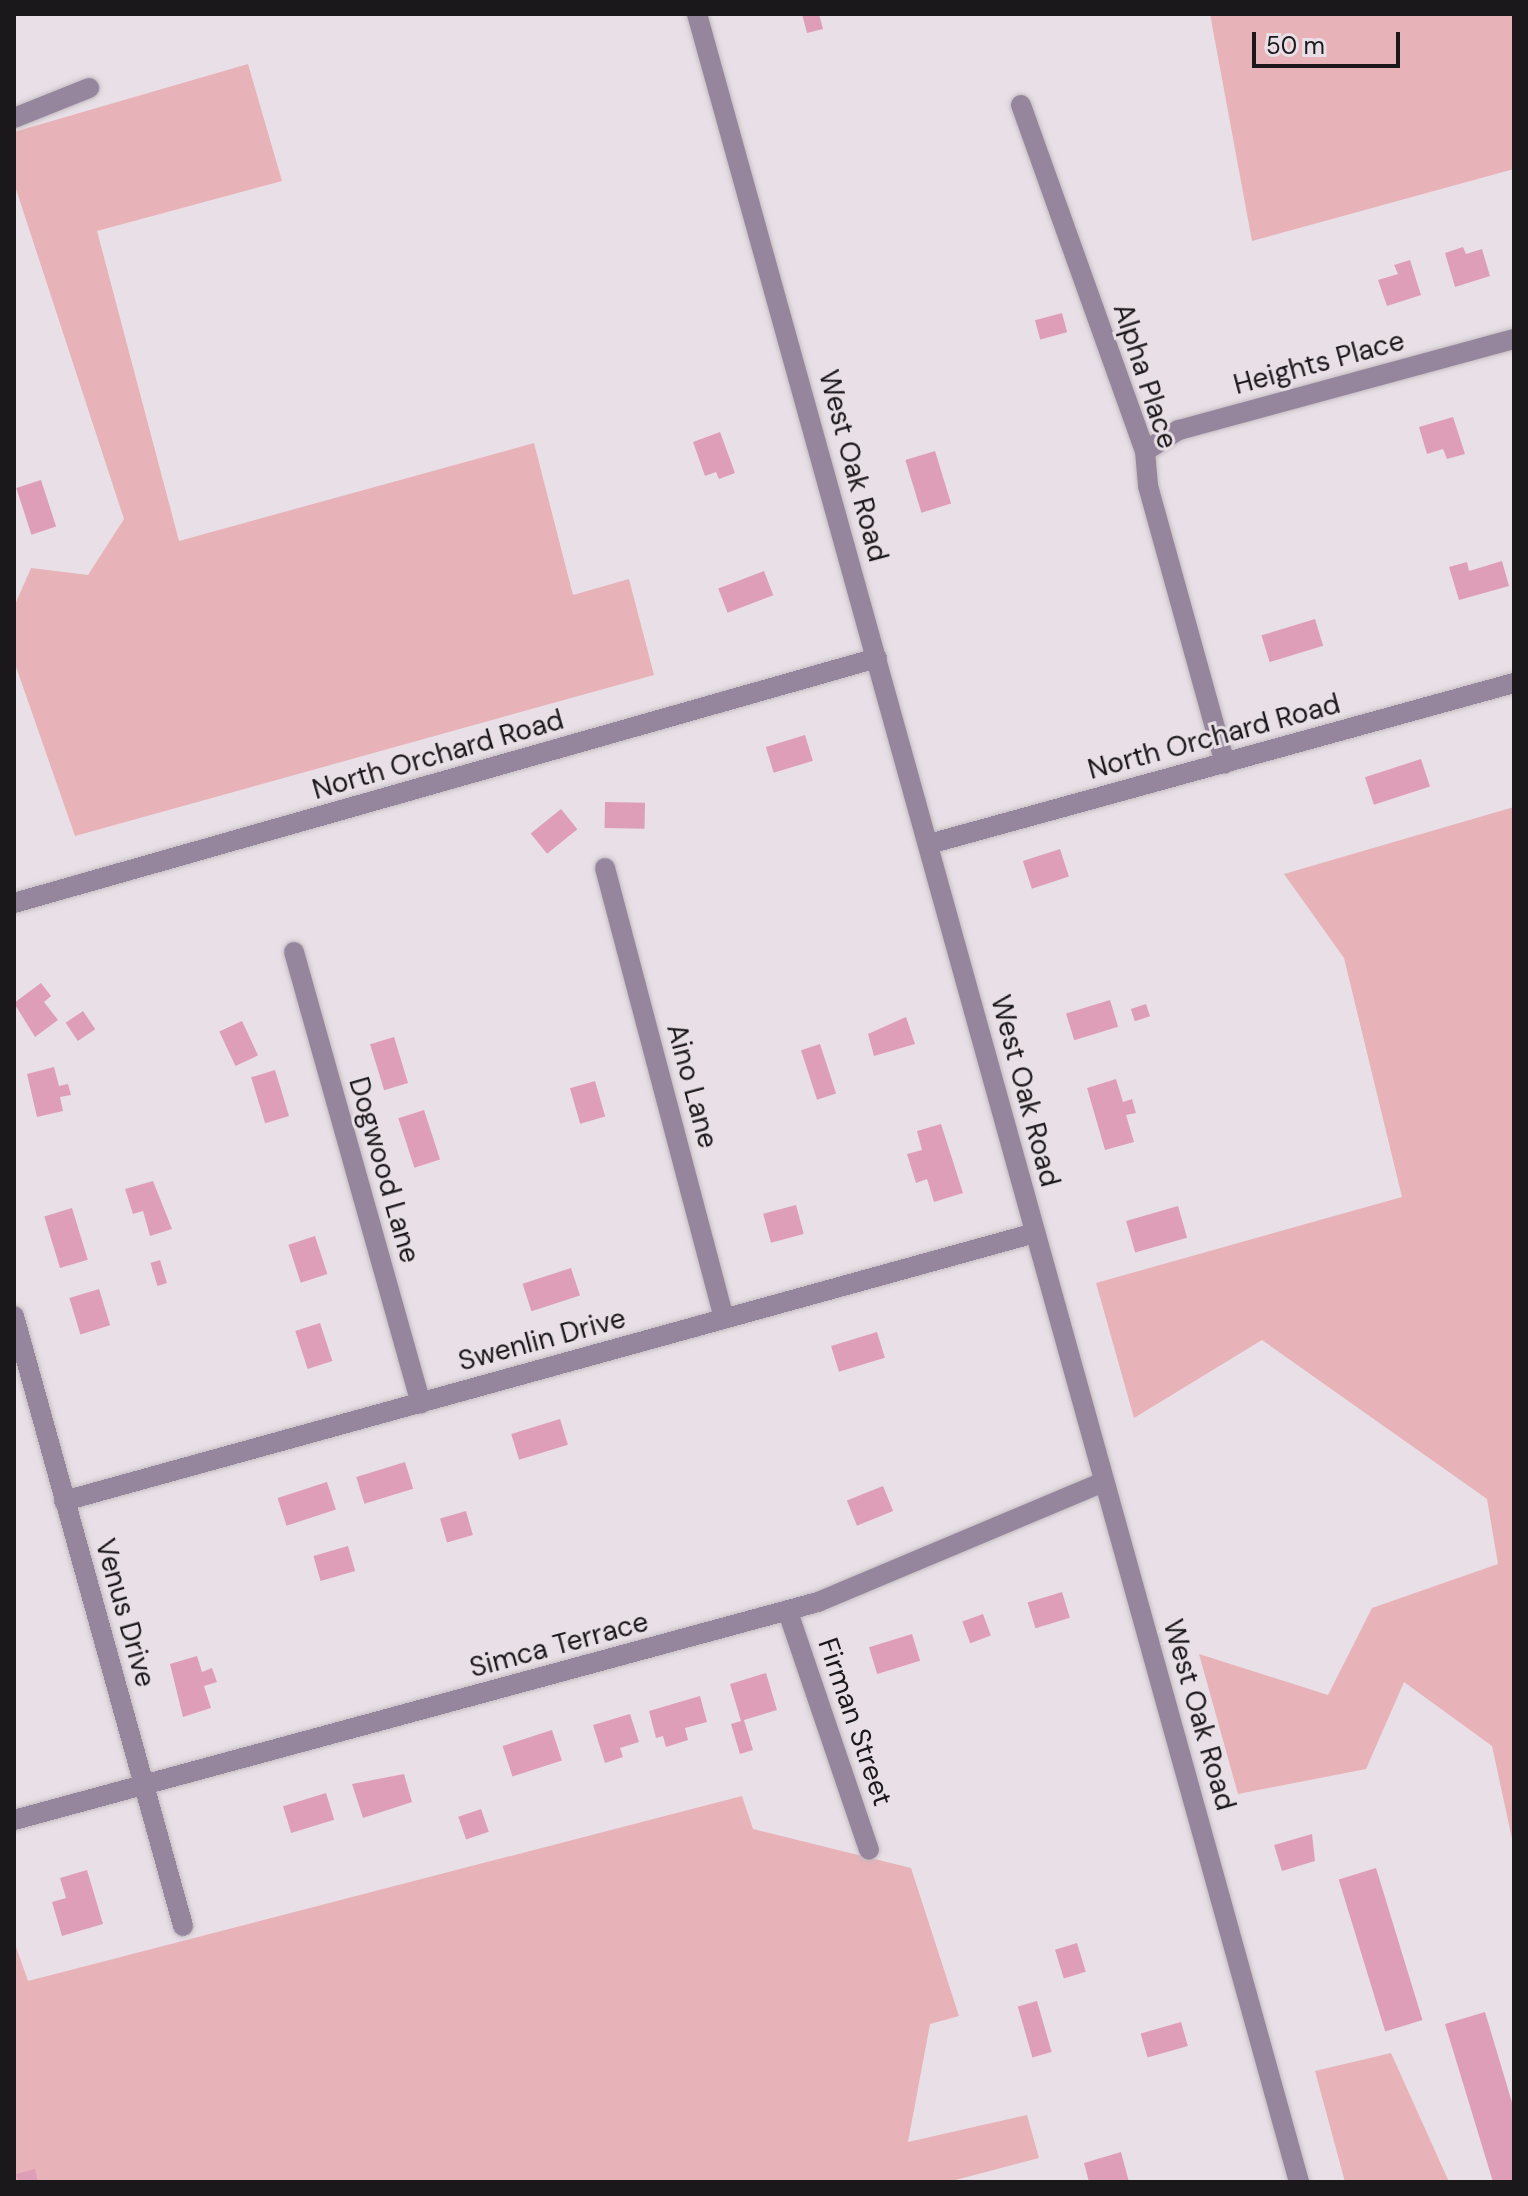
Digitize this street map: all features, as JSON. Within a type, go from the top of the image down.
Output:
[{"type":"street","name":"West Oak Road","points":[[697,14],[1299,2182]]},
{"type":"street","points":[[14,118],[89,88]]},
{"type":"street","name":"Alpha Place","points":[[1021,105],[1145,451],[1148,486],[1225,763]]},
{"type":"street","name":"Heights Place","points":[[1145,451],[1179,430],[1514,339]]},
{"type":"street","name":"North Orchard Road","points":[[14,903],[877,658]]},
{"type":"street","name":"North Orchard Road","points":[[929,844],[1514,683]]},
{"type":"street","name":"Aino Lane","points":[[605,868],[724,1319]]},
{"type":"street","name":"Dogwood Lane","points":[[294,952],[421,1403]]},
{"type":"street","name":"Swenlin Drive","points":[[64,1501],[1035,1233]]},
{"type":"street","name":"Venus Drive","points":[[14,1316],[183,1926]]},
{"type":"street","name":"Simca Terrace","points":[[14,1820],[788,1612],[876,1582],[1104,1482]]},
{"type":"street","name":"Firman Street","points":[[788,1612],[869,1850]]},
{"type":"shaded area","points":[[1210,14],[1514,14],[1514,169],[1252,241]]},
{"type":"shaded area","points":[[248,64],[282,181],[97,231],[179,541],[534,443],[573,595],[629,579],[654,675],[75,836],[14,661],[14,607],[31,568],[88,575],[124,519],[14,183],[14,132]]},
{"type":"shaded area","points":[[1514,807],[1514,1848],[1492,1746],[1404,1682],[1366,1769],[1238,1794],[1199,1654],[1328,1695],[1372,1608],[1498,1564],[1487,1499],[1262,1340],[1134,1418],[1096,1283],[1402,1197],[1344,958],[1284,874]]},
{"type":"shaded area","points":[[742,1796],[753,1829],[911,1868],[959,2016],[930,2024],[908,2142],[1027,2115],[1039,2158],[948,2182],[14,2182],[14,1941],[28,1981]]},
{"type":"shaded area","points":[[1391,2053],[1449,2182],[1345,2182],[1315,2071]]},
{"type":"building","points":[[802,14],[819,14],[823,29],[807,33]]},
{"type":"building","points":[[1463,247],[1466,254],[1482,249],[1490,276],[1455,287],[1445,253]]},
{"type":"building","points":[[1410,260],[1421,295],[1387,306],[1378,280],[1398,274],[1394,265]]},
{"type":"building","points":[[1062,313],[1067,332],[1040,340],[1035,320]]},
{"type":"building","points":[[1453,417],[1465,454],[1447,459],[1443,449],[1427,454],[1419,427]]},
{"type":"building","points":[[720,432],[735,473],[719,479],[716,472],[705,476],[693,442]]},
{"type":"building","points":[[935,451],[951,504],[921,513],[905,460]]},
{"type":"building","points":[[41,480],[56,527],[31,535],[16,488]]},
{"type":"building","points":[[1502,561],[1509,586],[1459,600],[1449,567],[1467,562],[1469,571]]},
{"type":"building","points":[[764,571],[773,595],[728,613],[718,589]]},
{"type":"building","points":[[1315,619],[1323,646],[1270,662],[1261,635]]},
{"type":"building","points":[[805,735],[813,761],[774,773],[766,747]]},
{"type":"building","points":[[1421,759],[1430,787],[1374,805],[1365,777]]},
{"type":"building","points":[[605,802],[645,803],[645,829],[605,828]]},
{"type":"building","points":[[561,809],[577,829],[547,854],[531,834]]},
{"type":"building","points":[[1060,849],[1069,877],[1032,889],[1023,861]]},
{"type":"building","points":[[41,983],[51,996],[44,1002],[58,1020],[35,1037],[14,1003]]},
{"type":"building","points":[[1110,1000],[1118,1027],[1074,1040],[1066,1013]]},
{"type":"building","points":[[1146,1004],[1150,1016],[1135,1021],[1131,1009]]},
{"type":"building","points":[[83,1011],[95,1029],[78,1041],[66,1023]]},
{"type":"building","points":[[906,1017],[915,1044],[874,1056],[868,1034]]},
{"type":"building","points":[[242,1021],[258,1055],[235,1066],[219,1032]]},
{"type":"building","points":[[394,1037],[408,1083],[384,1090],[370,1044]]},
{"type":"building","points":[[820,1044],[836,1093],[817,1100],[801,1050]]},
{"type":"building","points":[[54,1067],[59,1086],[68,1084],[71,1095],[60,1097],[63,1111],[37,1117],[27,1074]]},
{"type":"building","points":[[275,1070],[289,1116],[265,1123],[251,1077]]},
{"type":"building","points":[[1116,1079],[1123,1102],[1132,1099],[1136,1113],[1126,1115],[1134,1142],[1105,1150],[1087,1088]]},
{"type":"building","points":[[595,1081],[605,1117],[580,1124],[570,1088]]},
{"type":"building","points":[[424,1110],[440,1159],[414,1168],[398,1118]]},
{"type":"building","points":[[941,1124],[963,1193],[934,1202],[927,1179],[916,1183],[907,1154],[922,1150],[917,1131]]},
{"type":"building","points":[[153,1181],[172,1229],[150,1236],[143,1211],[133,1214],[125,1189]]},
{"type":"building","points":[[796,1205],[804,1234],[771,1243],[763,1214]]},
{"type":"building","points":[[1178,1206],[1187,1238],[1135,1253],[1126,1221]]},
{"type":"building","points":[[72,1208],[88,1260],[60,1268],[44,1216]]},
{"type":"building","points":[[315,1236],[327,1274],[301,1283],[288,1245]]},
{"type":"building","points":[[160,1260],[167,1283],[157,1286],[150,1263]]},
{"type":"building","points":[[571,1268],[580,1296],[531,1311],[522,1284]]},
{"type":"building","points":[[99,1289],[110,1325],[80,1334],[69,1298]]},
{"type":"building","points":[[320,1323],[332,1361],[308,1369],[295,1331]]},
{"type":"building","points":[[877,1332],[885,1358],[839,1372],[831,1346]]},
{"type":"building","points":[[560,1419],[568,1445],[519,1460],[511,1434]]},
{"type":"building","points":[[405,1462],[413,1489],[364,1504],[356,1477]]},
{"type":"building","points":[[327,1482],[336,1510],[287,1526],[278,1498]]},
{"type":"building","points":[[883,1486],[893,1511],[857,1526],[847,1501]]},
{"type":"building","points":[[466,1511],[473,1535],[447,1542],[440,1518]]},
{"type":"building","points":[[348,1546],[355,1571],[321,1581],[313,1556]]},
{"type":"building","points":[[1062,1592],[1070,1618],[1035,1628],[1028,1603]]},
{"type":"building","points":[[983,1614],[991,1636],[970,1643],[962,1622]]},
{"type":"building","points":[[912,1634],[920,1661],[877,1674],[869,1647]]},
{"type":"building","points":[[197,1656],[202,1672],[212,1668],[217,1682],[204,1686],[211,1708],[183,1717],[170,1664]]},
{"type":"building","points":[[766,1673],[777,1710],[744,1720],[753,1750],[740,1754],[731,1724],[741,1721],[730,1684]]},
{"type":"building","points":[[700,1696],[707,1722],[685,1728],[688,1740],[666,1747],[663,1736],[656,1738],[649,1711]]},
{"type":"building","points":[[630,1714],[639,1742],[620,1748],[623,1757],[605,1763],[593,1725]]},
{"type":"building","points":[[552,1730],[562,1760],[512,1777],[503,1746]]},
{"type":"building","points":[[404,1774],[412,1802],[363,1818],[352,1784]]},
{"type":"building","points":[[326,1793],[334,1820],[291,1833],[283,1806]]},
{"type":"building","points":[[481,1809],[489,1832],[466,1840],[458,1817]]},
{"type":"building","points":[[1312,1834],[1315,1861],[1282,1871],[1274,1845]]},
{"type":"building","points":[[1376,1868],[1422,2020],[1385,2031],[1339,1879]]},
{"type":"building","points":[[87,1870],[103,1924],[62,1936],[52,1902],[66,1898],[60,1878]]},
{"type":"building","points":[[1077,1943],[1086,1972],[1064,1978],[1055,1950]]},
{"type":"building","points":[[1037,2001],[1052,2052],[1032,2057],[1018,2007]]},
{"type":"building","points":[[1485,2012],[1514,2109],[1514,2182],[1493,2182],[1445,2024]]},
{"type":"building","points":[[1181,2022],[1188,2046],[1148,2058],[1141,2034]]},
{"type":"building","points":[[1121,2152],[1129,2182],[1089,2182],[1084,2163]]},
{"type":"building","points":[[35,2169],[38,2182],[19,2182],[16,2174]]}]
